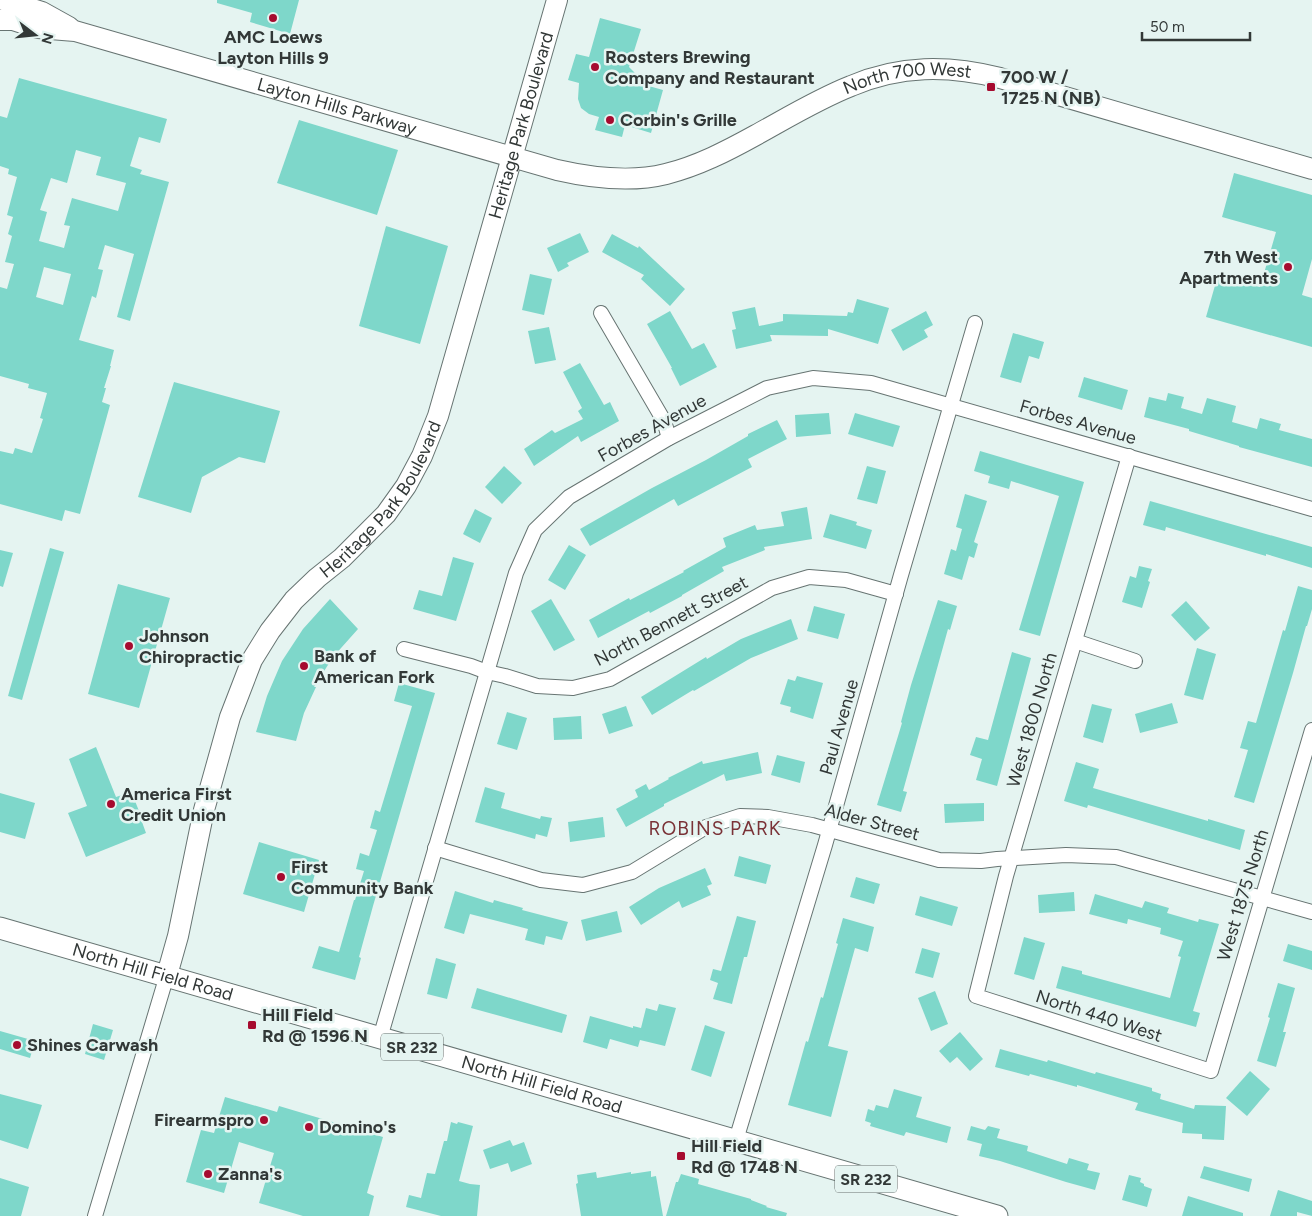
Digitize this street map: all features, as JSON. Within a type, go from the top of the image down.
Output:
[{"type":"main road","name":"North Hill Field Road","points":[[0,928],[996,1216]]},
{"type":"street","name":"Layton Hills Parkway","points":[[3,0],[42,12],[75,31]]},
{"type":"street","name":"Heritage Park Boulevard","points":[[167,975],[178,936],[204,810],[230,717],[252,660],[270,631],[294,600],[342,558],[386,514],[406,486],[422,456],[438,416],[557,0]]},
{"type":"street","name":"Layton Hills Parkway","points":[[0,20],[13,20],[38,28],[75,31],[512,157]]},
{"type":"street","name":"North 700 West","points":[[512,157],[583,176],[626,179],[664,174],[716,156],[821,100],[860,82],[895,72],[947,69],[1000,78],[1312,169]]},
{"type":"street","points":[[601,313],[664,421],[669,438]]},
{"type":"street","name":"Paul Avenue","points":[[736,1140],[829,831],[975,323]]},
{"type":"street","name":"Forbes Avenue","points":[[380,1038],[516,573],[535,530],[569,497],[669,438],[767,388],[813,378],[871,382],[1312,509]]},
{"type":"street","name":"West 1800 North","points":[[976,996],[1012,858],[1129,456]]},
{"type":"street","name":"North Bennett Street","points":[[404,649],[472,666],[537,686],[573,688],[610,679],[772,588],[809,577],[846,580],[896,594]]},
{"type":"street","points":[[1075,641],[1135,660]]},
{"type":"street","name":"West 1875 North","points":[[1211,1072],[1312,730]]},
{"type":"street","name":"Alder Street","points":[[435,848],[541,880],[583,885],[632,872],[706,827],[740,816],[768,817],[812,825],[939,860],[980,862],[997,859],[1066,855],[1116,857],[1312,912]]},
{"type":"street","points":[[95,1216],[167,975]]},
{"type":"street","name":"North 440 West","points":[[976,996],[1211,1072]]},
{"type":"building","name":"AMC Loews Layton Hills 9","points":[[217,0],[299,0],[290,34],[250,22],[252,13],[217,3]]},
{"type":"building","points":[[600,18],[641,29],[629,67],[636,74],[638,83],[663,90],[651,133],[625,125],[622,137],[595,130],[599,117],[589,114],[581,108],[578,99],[579,83],[568,80],[576,54],[589,57]]},
{"type":"building","points":[[19,78],[167,119],[160,143],[139,137],[130,166],[142,170],[140,174],[169,182],[130,321],[117,317],[134,254],[105,245],[98,269],[103,270],[96,298],[92,296],[79,340],[114,350],[102,402],[110,405],[80,514],[65,510],[62,521],[0,504],[0,451],[13,454],[15,448],[32,453],[43,419],[40,418],[47,393],[28,388],[29,384],[0,376],[0,287],[7,289],[14,264],[5,262],[12,236],[8,234],[13,217],[7,215],[17,177],[8,174],[9,169],[0,166],[0,116],[7,118]],"holes":[[[76,150],[101,157],[96,175],[126,183],[118,211],[72,198],[64,225],[70,226],[64,248],[39,241],[47,212],[40,210],[51,178],[67,183]],[[44,267],[71,274],[63,305],[36,297]]]},
{"type":"building","points":[[299,120],[398,150],[377,215],[277,183]]},
{"type":"building","name":"7th West Apartments","points":[[1234,173],[1312,195],[1312,259],[1302,295],[1312,298],[1312,347],[1206,317],[1218,275],[1260,287],[1276,232],[1222,217]]},
{"type":"building","points":[[386,226],[448,246],[420,344],[359,326]]},
{"type":"building","points":[[580,233],[589,252],[567,263],[569,266],[558,272],[547,248]]},
{"type":"building","points":[[612,234],[638,248],[639,246],[685,289],[670,306],[641,279],[644,275],[602,252]]},
{"type":"building","points":[[530,274],[552,279],[544,315],[522,310]]},
{"type":"building","points":[[857,299],[889,308],[878,344],[828,329],[828,336],[770,335],[772,341],[736,349],[732,330],[736,329],[732,312],[755,307],[759,326],[783,321],[783,314],[847,316],[848,312],[853,313]]},
{"type":"building","points":[[670,311],[692,349],[704,343],[717,367],[680,386],[647,324]]},
{"type":"building","points":[[926,311],[933,325],[924,330],[928,337],[903,351],[891,330]]},
{"type":"building","points":[[549,327],[556,360],[535,364],[528,331]]},
{"type":"building","points":[[1013,333],[1044,342],[1039,359],[1029,356],[1021,383],[1000,377]]},
{"type":"building","points":[[580,363],[604,405],[610,402],[619,421],[581,442],[578,436],[534,466],[524,449],[552,430],[555,433],[583,419],[578,411],[582,408],[563,372]]},
{"type":"building","points":[[1084,377],[1128,390],[1122,410],[1078,397]]},
{"type":"building","points":[[174,382],[280,411],[265,463],[239,457],[202,477],[191,513],[138,497]]},
{"type":"building","points":[[1168,393],[1184,397],[1181,408],[1202,414],[1207,398],[1236,406],[1232,422],[1257,429],[1260,418],[1281,424],[1279,430],[1312,439],[1312,467],[1239,447],[1189,431],[1189,429],[1144,417],[1149,397],[1166,401]]},
{"type":"building","points":[[829,413],[831,434],[796,437],[795,415]]},
{"type":"building","points":[[855,413],[900,426],[893,447],[848,434]]},
{"type":"building","points":[[777,420],[787,439],[748,459],[752,467],[678,506],[674,499],[590,546],[580,529],[706,460],[748,436],[748,434]]},
{"type":"building","points":[[980,451],[1084,482],[1040,636],[1019,630],[1059,496],[1011,481],[1009,489],[988,483],[990,476],[974,471]]},
{"type":"building","points":[[504,466],[522,483],[502,504],[485,487]]},
{"type":"building","points":[[867,466],[886,471],[877,504],[857,499]]},
{"type":"building","points":[[965,494],[987,501],[974,542],[978,544],[974,558],[969,556],[962,580],[944,574],[951,549],[956,551],[962,529],[956,527]]},
{"type":"building","points":[[1150,501],[1312,547],[1312,568],[1166,527],[1165,531],[1143,525]]},
{"type":"building","points":[[807,507],[812,539],[764,547],[765,550],[722,567],[724,571],[682,596],[598,638],[589,620],[629,598],[630,600],[684,572],[726,547],[723,538],[755,525],[757,530],[784,526],[781,512]]},
{"type":"building","points":[[475,509],[492,518],[480,543],[463,534]]},
{"type":"building","points":[[830,514],[857,522],[856,525],[872,530],[866,549],[823,537]]},
{"type":"building","points":[[569,545],[586,555],[565,590],[548,580]]},
{"type":"building","points":[[50,548],[64,552],[22,700],[8,696]]},
{"type":"building","points":[[0,550],[13,553],[3,587],[0,586]]},
{"type":"building","points":[[453,557],[474,563],[456,621],[413,609],[419,590],[442,596]]},
{"type":"building","points":[[1139,566],[1152,569],[1142,608],[1122,602],[1130,576],[1136,578]]},
{"type":"building","name":"Johnson Chiropractic","points":[[118,584],[170,598],[139,708],[88,694]]},
{"type":"building","points":[[1298,586],[1312,590],[1312,609],[1254,803],[1234,797],[1248,750],[1240,748],[1248,721],[1256,723]]},
{"type":"building","name":"Bank of American Fork","points":[[330,599],[358,629],[333,657],[314,687],[316,687],[304,713],[296,741],[256,732],[267,696],[282,661],[303,629]]},
{"type":"building","points":[[551,599],[575,640],[554,651],[531,611]]},
{"type":"building","points":[[938,600],[957,606],[950,630],[948,629],[903,791],[907,792],[901,812],[877,805],[902,723],[911,685]]},
{"type":"building","points":[[1186,601],[1210,628],[1195,641],[1171,615]]},
{"type":"building","points":[[814,606],[845,614],[838,639],[807,631]]},
{"type":"building","points":[[791,619],[798,639],[751,658],[652,715],[641,697],[706,657],[707,659],[741,639]]},
{"type":"building","points":[[1197,648],[1216,654],[1203,700],[1184,695]]},
{"type":"building","points":[[1012,652],[1031,658],[997,786],[976,780],[982,759],[970,755],[976,737],[988,740]]},
{"type":"building","points":[[797,676],[823,683],[813,719],[790,712],[791,707],[780,704],[788,679],[795,681]]},
{"type":"building","points":[[399,683],[435,693],[373,906],[359,957],[361,958],[355,980],[312,968],[319,946],[339,952],[364,871],[356,869],[360,853],[369,856],[377,830],[370,828],[375,810],[380,812],[412,706],[394,701]]},
{"type":"building","points":[[1172,703],[1178,723],[1140,733],[1135,714]]},
{"type":"building","points":[[1092,704],[1112,709],[1103,743],[1083,737]]},
{"type":"building","points":[[626,706],[633,726],[609,734],[602,714]]},
{"type":"building","points":[[507,712],[527,718],[517,750],[497,744]]},
{"type":"building","points":[[581,716],[582,739],[554,740],[553,718]]},
{"type":"building","name":"America First Credit Union","points":[[96,747],[116,797],[128,793],[132,802],[135,801],[146,833],[86,857],[68,813],[87,806],[69,759]]},
{"type":"building","points":[[758,752],[762,773],[726,781],[724,774],[664,804],[664,806],[626,827],[616,809],[638,797],[635,790],[646,784],[649,790],[702,761],[703,764]]},
{"type":"building","points":[[777,755],[805,762],[800,783],[771,775]]},
{"type":"building","points":[[1076,762],[1099,769],[1093,788],[1245,830],[1240,850],[1088,805],[1087,808],[1064,801]]},
{"type":"building","points":[[485,787],[505,793],[501,808],[540,819],[541,816],[552,818],[547,837],[536,834],[535,839],[475,822]]},
{"type":"building","points":[[0,793],[35,803],[25,839],[0,832]]},
{"type":"building","points":[[984,803],[984,821],[945,823],[944,804]]},
{"type":"building","points":[[603,817],[605,837],[570,842],[568,822]]},
{"type":"building","name":"First Community Bank","points":[[259,842],[319,860],[304,912],[243,894]]},
{"type":"building","points":[[739,856],[771,865],[766,884],[734,876]]},
{"type":"building","points":[[705,868],[712,884],[707,886],[711,895],[682,908],[679,901],[641,925],[629,907],[659,888]]},
{"type":"building","points":[[856,877],[880,884],[874,904],[850,897]]},
{"type":"building","points":[[455,891],[493,903],[494,900],[523,908],[522,910],[568,922],[562,940],[546,936],[544,945],[525,940],[528,929],[470,914],[464,934],[444,928]]},
{"type":"building","points":[[1074,892],[1075,911],[1039,913],[1038,895]]},
{"type":"building","points":[[1095,894],[1142,908],[1145,901],[1169,908],[1167,913],[1198,922],[1199,919],[1219,924],[1193,1011],[1200,1013],[1196,1027],[1056,988],[1062,966],[1082,971],[1082,974],[1170,998],[1181,957],[1178,956],[1183,941],[1160,934],[1161,928],[1128,919],[1127,924],[1089,914]]},
{"type":"building","points":[[920,896],[958,907],[952,926],[915,915]]},
{"type":"building","points":[[617,911],[622,932],[586,941],[581,920]]},
{"type":"building","points":[[737,916],[756,921],[747,957],[744,957],[732,1004],[713,999],[718,983],[710,980],[713,969],[721,971]]},
{"type":"building","points":[[843,918],[874,927],[868,952],[855,948],[828,1046],[848,1051],[831,1117],[788,1105],[806,1041],[808,1042],[821,997],[823,998]]},
{"type":"building","points":[[1024,937],[1045,943],[1034,980],[1014,974]]},
{"type":"building","points":[[1288,944],[1312,951],[1312,970],[1283,961]]},
{"type":"building","points":[[922,948],[940,953],[933,978],[915,973]]},
{"type":"building","points":[[436,958],[456,964],[447,999],[427,994]]},
{"type":"building","points":[[1278,983],[1295,988],[1283,1032],[1286,1032],[1276,1067],[1257,1061]]},
{"type":"building","points":[[477,988],[567,1015],[562,1033],[471,1008]]},
{"type":"building","points":[[935,991],[948,1024],[931,1031],[918,998]]},
{"type":"building","points":[[659,1004],[676,1008],[665,1046],[640,1040],[638,1047],[610,1039],[607,1049],[583,1042],[590,1016],[633,1028],[633,1026],[641,1028],[646,1008],[657,1011]]},
{"type":"building","points":[[93,1024],[113,1030],[104,1060],[85,1054]]},
{"type":"building","points":[[705,1025],[725,1032],[711,1077],[691,1070]]},
{"type":"building","name":"Shines Carwash","points":[[0,1031],[35,1041],[30,1058],[0,1049]]},
{"type":"building","points":[[960,1032],[983,1059],[970,1071],[957,1057],[950,1063],[939,1051]]},
{"type":"building","points":[[1000,1049],[1047,1062],[1048,1060],[1095,1074],[1096,1072],[1152,1088],[1152,1091],[1161,1094],[1160,1099],[1194,1109],[1195,1105],[1226,1106],[1224,1140],[1202,1139],[1202,1134],[1182,1133],[1183,1123],[1135,1110],[1138,1103],[1077,1085],[1077,1087],[995,1067]]},
{"type":"building","points":[[1250,1071],[1270,1089],[1247,1116],[1226,1098]]},
{"type":"building","points":[[894,1089],[922,1097],[916,1117],[951,1127],[947,1143],[906,1132],[904,1136],[870,1126],[871,1123],[865,1121],[868,1109],[874,1111],[876,1105],[888,1108]]},
{"type":"building","points":[[0,1094],[42,1105],[28,1149],[0,1140]]},
{"type":"building","points":[[225,1097],[277,1112],[279,1106],[383,1137],[367,1193],[374,1196],[369,1216],[303,1216],[259,1203],[274,1153],[239,1142],[224,1193],[186,1182],[201,1130],[214,1133]]},
{"type":"building","points":[[451,1122],[473,1126],[459,1181],[480,1185],[477,1216],[441,1216],[406,1207],[409,1195],[421,1198],[427,1173],[435,1174],[444,1141],[447,1141]]},
{"type":"building","points":[[971,1126],[985,1130],[988,1126],[1000,1129],[997,1138],[1028,1146],[1027,1151],[1067,1164],[1069,1158],[1089,1164],[1087,1170],[1100,1173],[1095,1190],[979,1156],[982,1144],[967,1140]]},
{"type":"building","points":[[510,1140],[513,1146],[524,1142],[532,1164],[511,1172],[508,1163],[490,1169],[483,1150]]},
{"type":"building","points":[[1204,1166],[1252,1179],[1249,1192],[1200,1178]]},
{"type":"building","points":[[651,1171],[651,1177],[656,1176],[663,1216],[581,1216],[576,1184],[578,1183],[577,1175],[596,1172],[597,1178],[631,1172],[631,1174]]},
{"type":"building","points":[[681,1174],[699,1179],[698,1184],[751,1199],[766,1207],[787,1213],[786,1216],[666,1216],[676,1182],[678,1182]]},
{"type":"building","points":[[1129,1175],[1141,1178],[1140,1182],[1144,1186],[1152,1189],[1147,1207],[1122,1200]]},
{"type":"building","points":[[0,1178],[29,1187],[21,1216],[0,1216]]},
{"type":"building","points":[[1278,1190],[1312,1201],[1312,1216],[1297,1212],[1297,1216],[1270,1216]]},
{"type":"building","points":[[1188,1196],[1243,1213],[1243,1216],[1182,1216]]},
{"type":"place","name":"AMC Loews Layton Hills 9","points":[[273,18]]},
{"type":"place","name":"Roosters Brewing Company and Restaurant","points":[[595,67]]},
{"type":"place","name":"700 W / 1725 N (NB)","points":[[991,87]]},
{"type":"place","name":"Corbin's Grille","points":[[610,120]]},
{"type":"place","name":"7th West Apartments","points":[[1288,267]]},
{"type":"place","name":"Johnson Chiropractic","points":[[129,646]]},
{"type":"place","name":"Bank of American Fork","points":[[304,666]]},
{"type":"place","name":"America First Credit Union","points":[[111,804]]},
{"type":"place","name":"First Community Bank","points":[[281,877]]},
{"type":"place","name":"Hill Field Rd @ 1596 N","points":[[252,1025]]},
{"type":"place","name":"Shines Carwash","points":[[17,1045]]},
{"type":"place","name":"Firearmspro","points":[[264,1120]]},
{"type":"place","name":"Domino's","points":[[309,1127]]},
{"type":"place","name":"Hill Field Rd @ 1748 N","points":[[681,1156]]},
{"type":"place","name":"Zanna's","points":[[208,1174]]},
{"type":"district","name":"ROBINS PARK","points":[[715,828]]}]
